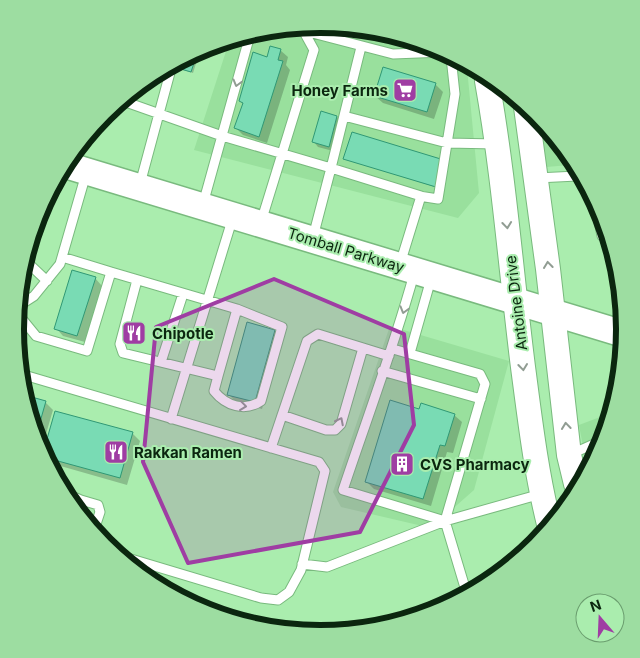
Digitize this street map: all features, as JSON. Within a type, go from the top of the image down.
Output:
[{"type":"main road","name":"Antoine Drive","points":[[488,85],[498,144],[515,301],[542,494],[548,517]]},
{"type":"main road","points":[[528,119],[554,313],[569,455],[575,480]]},
{"type":"main road","name":"Tomball Parkway","points":[[78,169],[616,332]]},
{"type":"lane","points":[[260,224],[314,50],[304,33]]},
{"type":"lane","points":[[315,33],[361,47],[393,54],[427,53]]},
{"type":"lane","points":[[202,207],[248,42]]},
{"type":"lane","points":[[312,240],[361,47]]},
{"type":"lane","points":[[130,102],[222,136],[419,196],[438,199],[455,94],[452,63]]},
{"type":"lane","points":[[139,188],[161,112],[170,73]]},
{"type":"lane","points":[[344,116],[447,143],[498,144]]},
{"type":"lane","points":[[25,302],[34,296],[47,281],[62,257],[78,169]]},
{"type":"lane","points":[[536,178],[574,176]]},
{"type":"lane","points":[[410,354],[419,196]]},
{"type":"lane","points":[[171,419],[234,216]]},
{"type":"lane","points":[[62,257],[208,302],[237,309],[282,327],[261,401],[252,407],[242,407],[220,398],[214,391],[237,309]]},
{"type":"lane","points":[[30,265],[47,281]]},
{"type":"lane","points":[[415,271],[391,353],[382,371],[343,490],[444,521]]},
{"type":"lane","points":[[24,321],[36,336],[86,351],[111,272]]},
{"type":"lane","points":[[137,280],[120,344],[123,353],[218,376]]},
{"type":"lane","points":[[161,362],[183,294]]},
{"type":"lane","points":[[271,448],[307,341],[318,334],[363,348],[410,354],[480,374],[484,384],[481,398],[444,521],[465,588]]},
{"type":"lane","points":[[282,416],[326,430],[335,430],[341,424],[363,348]]},
{"type":"lane","points":[[382,371],[481,398]]},
{"type":"lane","points":[[27,376],[319,462],[325,472],[302,564],[289,592],[278,600],[261,598],[135,560]]},
{"type":"lane","points":[[569,455],[593,444]]},
{"type":"lane","points":[[302,564],[327,567],[444,521],[542,494]]},
{"type":"lane","points":[[81,504],[98,504],[100,512],[96,523]]},
{"type":"highlighted area","points":[[274,279],[404,334],[414,425],[360,532],[188,563],[143,462],[156,327]]},
{"type":"shaded area","points":[[301,33],[359,35],[415,48],[467,72],[479,193],[458,218],[194,150],[227,47],[262,38]]},
{"type":"shaded area","points":[[541,132],[567,165],[546,167]]},
{"type":"shaded area","points":[[390,326],[509,361],[474,490],[431,528],[341,507],[333,492]]},
{"type":"shaded area","points":[[603,416],[586,461],[579,425]]},
{"type":"building","points":[[270,46],[281,49],[278,60],[283,61],[259,137],[234,128],[243,103],[239,101],[253,52],[267,57]]},
{"type":"building","points":[[195,60],[191,72],[179,68]]},
{"type":"building","name":"Honey Farms","points":[[383,67],[436,83],[427,112],[374,96]]},
{"type":"building","points":[[321,111],[337,116],[329,147],[312,142]]},
{"type":"building","points":[[352,132],[444,160],[436,187],[343,159]]},
{"type":"building","points":[[72,270],[96,277],[77,336],[54,329]]},
{"type":"building","points":[[247,322],[275,330],[255,402],[227,395]]},
{"type":"building","points":[[32,397],[46,401],[39,425]]},
{"type":"building","name":"CVS Pharmacy","points":[[390,400],[419,409],[421,403],[455,414],[445,446],[440,445],[423,499],[365,482]]},
{"type":"building","points":[[55,411],[133,432],[120,478],[54,460],[46,442]]},
{"type":"place","name":"Honey Farms","points":[[405,90]]},
{"type":"place","name":"Chipotle","points":[[134,333]]},
{"type":"place","name":"Rakkan Ramen","points":[[116,452]]},
{"type":"place","name":"CVS Pharmacy","points":[[402,464]]}]
